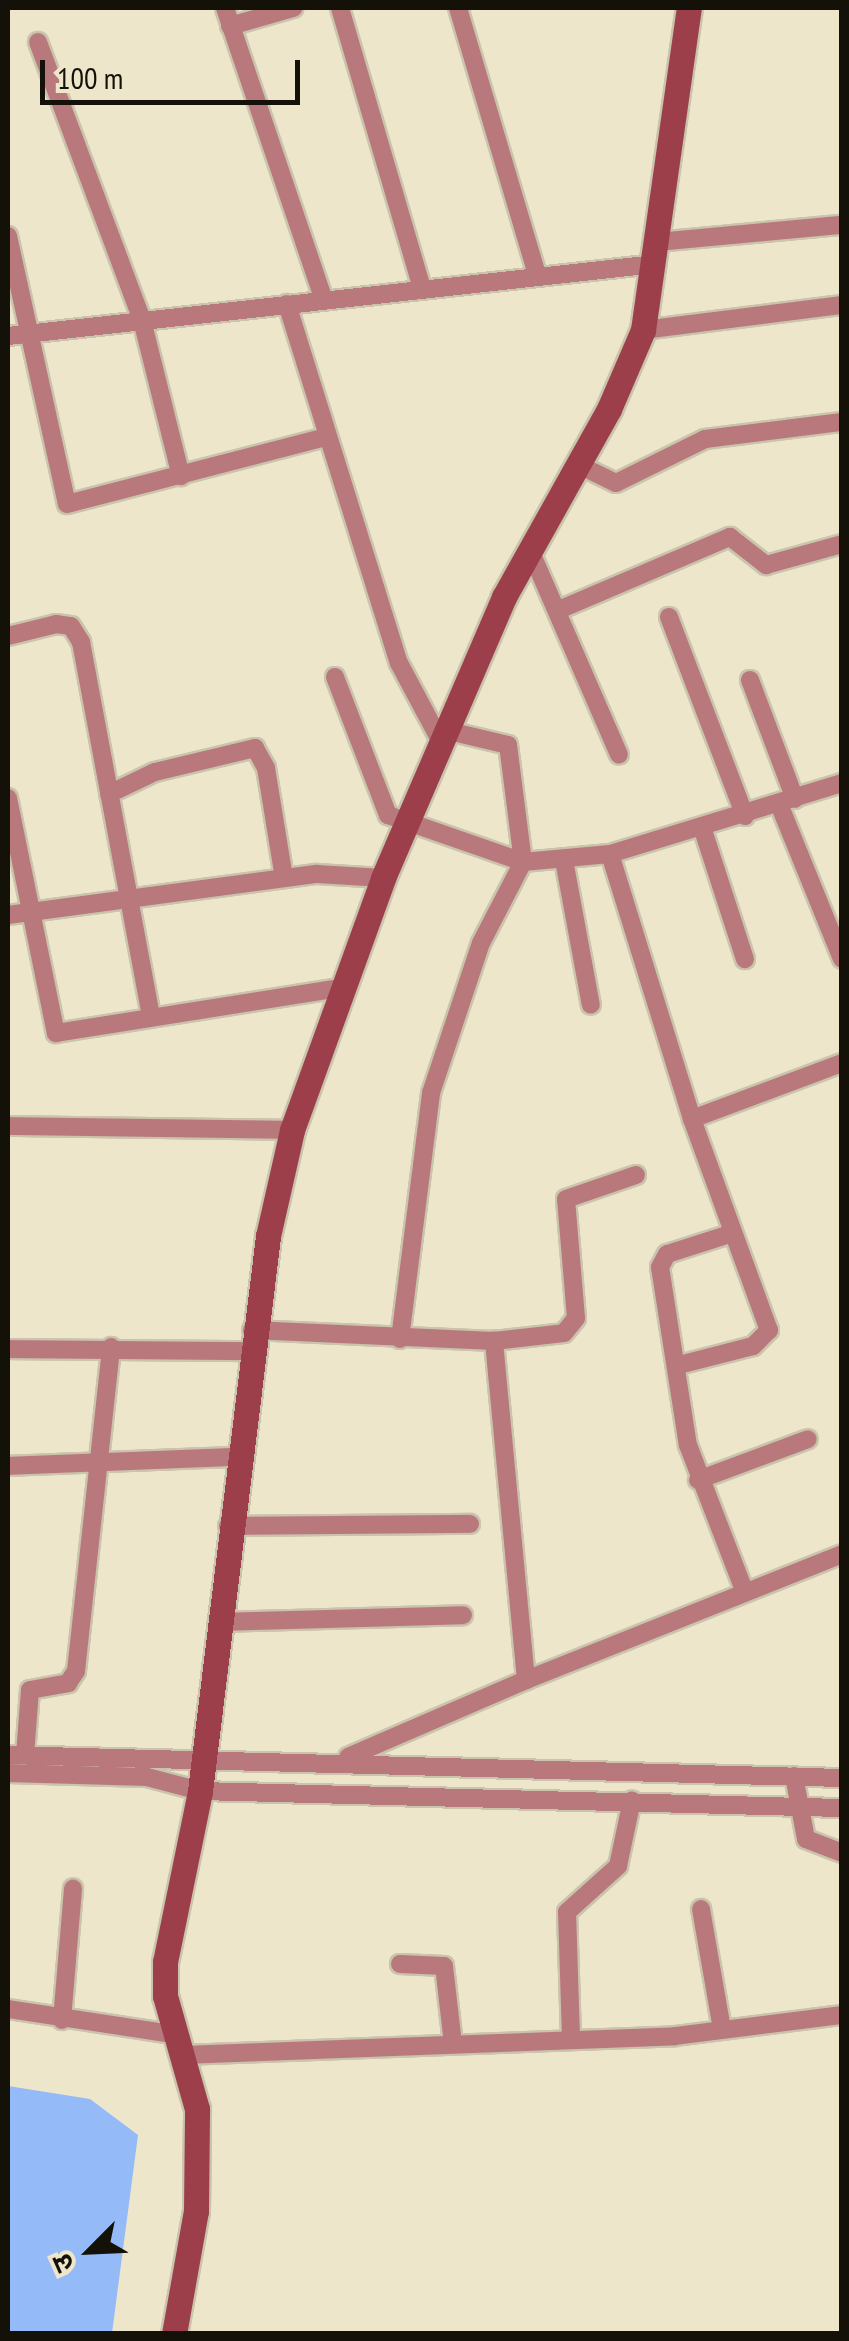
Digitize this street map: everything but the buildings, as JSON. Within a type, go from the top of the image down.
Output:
[{"type":"street","points":[[293,8],[228,17],[324,300]]},
{"type":"street","points":[[340,8],[422,288]]},
{"type":"street","points":[[458,8],[537,276]]},
{"type":"street","points":[[174,2334],[196,2211],[198,2109],[165,1962],[200,1791],[251,1340],[292,1130],[340,988],[443,735],[530,550],[643,330],[689,8]]},
{"type":"street","points":[[38,42],[142,320],[181,476]]},
{"type":"street","points":[[8,336],[537,276],[656,253],[842,225]]},
{"type":"street","points":[[8,236],[67,504],[326,437]]},
{"type":"street","points":[[287,304],[399,664],[443,735],[508,745],[523,862],[481,943],[431,1093],[400,1339]]},
{"type":"street","points":[[643,330],[842,305]]},
{"type":"street","points":[[577,464],[616,483],[705,439],[842,422]]},
{"type":"street","points":[[561,609],[730,537],[766,566],[842,544]]},
{"type":"street","points":[[530,550],[561,609],[619,756]]},
{"type":"street","points":[[668,617],[745,816]]},
{"type":"street","points":[[8,636],[71,626],[131,899],[151,1016]]},
{"type":"street","points":[[335,677],[379,804],[406,826],[523,862],[610,854],[745,816],[842,783]]},
{"type":"street","points":[[750,680],[787,802],[842,958]]},
{"type":"street","points":[[109,794],[156,772],[254,748],[266,768],[284,878]]},
{"type":"street","points":[[8,798],[28,913],[56,1033],[72,1037],[151,1016],[340,988]]},
{"type":"street","points":[[702,827],[745,959]]},
{"type":"street","points":[[610,854],[692,1119],[769,1330],[753,1346],[679,1365]]},
{"type":"street","points":[[564,860],[591,1006]]},
{"type":"street","points":[[8,915],[284,878],[383,878]]},
{"type":"street","points":[[692,1119],[842,1063]]},
{"type":"street","points":[[8,1126],[292,1130]]},
{"type":"street","points":[[8,1349],[251,1340],[494,1341],[573,1326],[566,1199],[636,1175]]},
{"type":"street","points":[[733,1232],[662,1259],[698,1480],[744,1590]]},
{"type":"street","points":[[494,1341],[526,1680]]},
{"type":"street","points":[[111,1348],[102,1462],[76,1672],[68,1683],[30,1690],[16,1755],[340,1760],[842,1778]]},
{"type":"street","points":[[698,1480],[808,1440]]},
{"type":"street","points":[[8,1466],[235,1457]]},
{"type":"street","points":[[228,1526],[470,1524]]},
{"type":"street","points":[[340,1760],[744,1590],[842,1554]]},
{"type":"street","points":[[218,1622],[463,1615]]},
{"type":"street","points":[[432,1764],[432,1794]]},
{"type":"street","points":[[571,2038],[568,1912],[618,1866],[653,1771]]},
{"type":"street","points":[[8,1774],[147,1777],[200,1791],[432,1794],[842,1808]]},
{"type":"street","points":[[794,1776],[806,1839],[842,1852]]},
{"type":"street","points":[[62,2020],[72,1888]]},
{"type":"street","points":[[700,1909],[722,2030]]},
{"type":"street","points":[[400,1964],[444,1966],[454,2044]]},
{"type":"street","points":[[8,2009],[181,2045],[454,2044],[722,2030],[842,2015]]},
{"type":"water","points":[[8,2086],[90,2099],[138,2135],[112,2333],[8,2333]]}]
